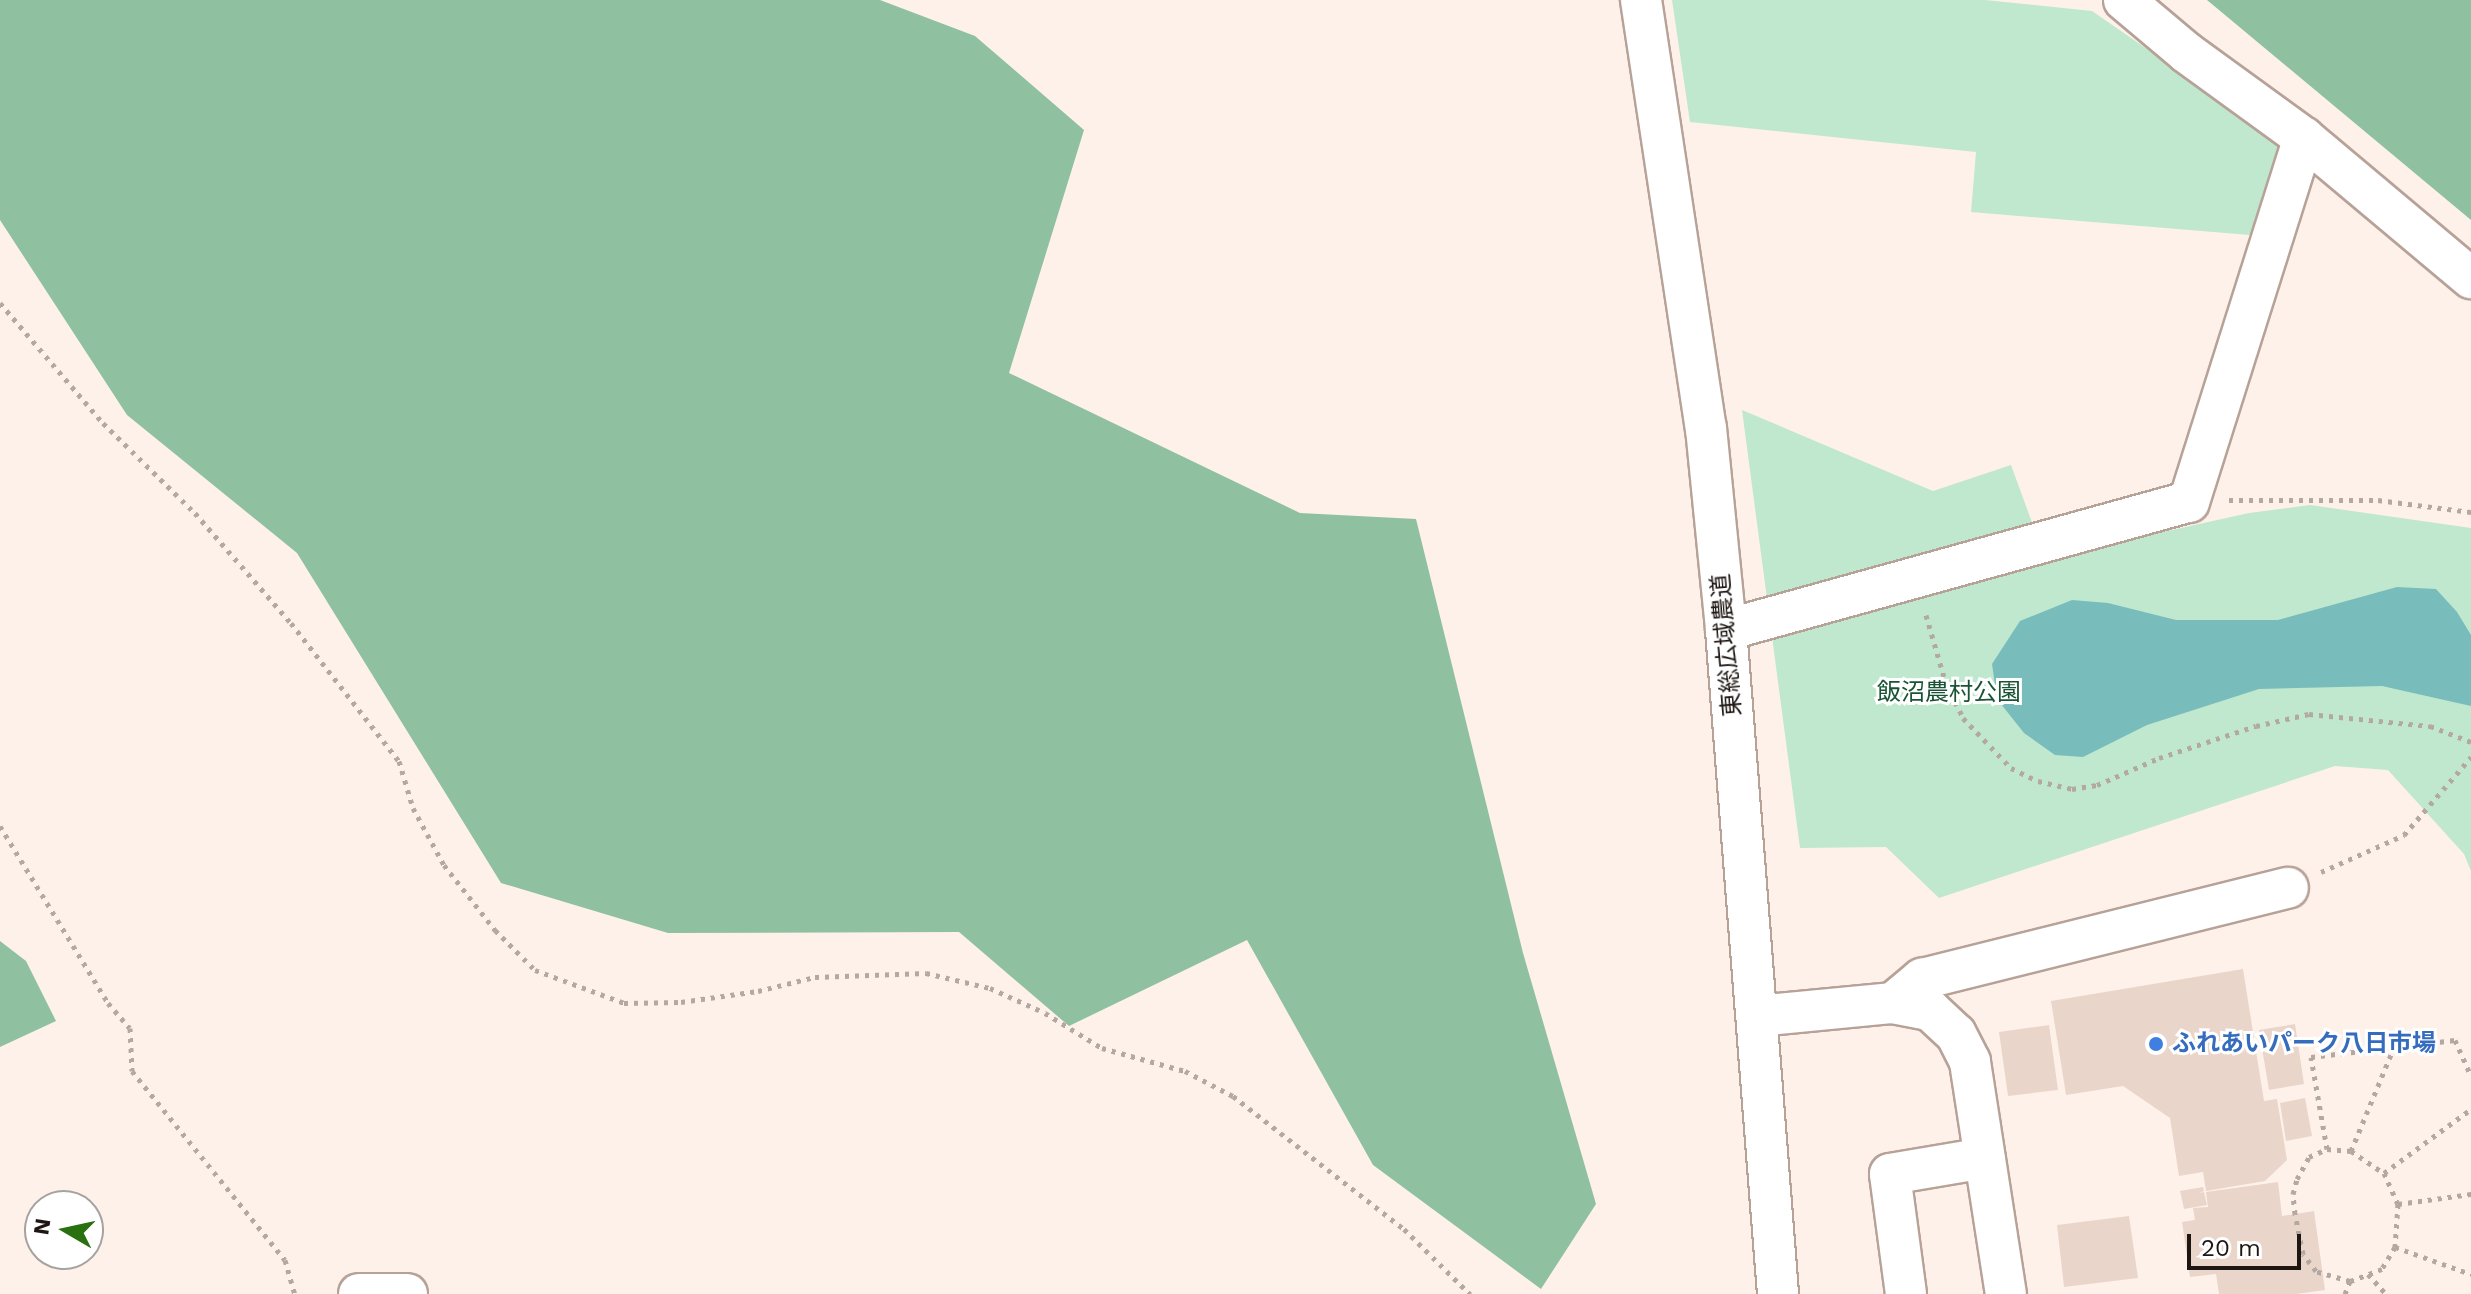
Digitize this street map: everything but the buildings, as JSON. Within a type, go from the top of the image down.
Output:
[{"type":"street","name":"東総広域農道","points":[[1641,0],[1706,428],[1726,630],[1778,1294]]},
{"type":"street","points":[[2124,0],[2187,53],[2304,138],[2471,278]]},
{"type":"street","points":[[1726,630],[2189,502],[2304,138]]},
{"type":"street","points":[[1893,1003],[1922,979],[2288,888]]},
{"type":"street","points":[[1757,1016],[1893,1003],[1930,1010],[1956,1034],[1970,1062],[2006,1294]]},
{"type":"street","points":[[1906,1294],[1890,1174],[1985,1158]]},
{"type":"street","points":[[359,1294],[407,1294]]},
{"type":"path","points":[[0,303],[103,423],[195,513],[291,623],[399,761],[413,808],[444,865],[495,930],[535,970],[624,1003],[681,1002],[758,991],[815,977],[926,973],[990,988],[1045,1013],[1102,1048],[1185,1071],[1233,1096],[1404,1229],[1470,1294]]},
{"type":"path","points":[[2189,502],[2246,498],[2378,500],[2471,512]]},
{"type":"path","points":[[1917,579],[1946,684],[1963,718],[2011,768],[2038,781],[2072,789],[2097,785],[2159,758],[2256,726],[2309,714],[2430,726],[2471,742]]},
{"type":"path","points":[[2288,888],[2404,835],[2468,760]]},
{"type":"path","points":[[0,826],[108,1003],[130,1028],[132,1071],[285,1260],[295,1294]]},
{"type":"path","points":[[2327,1149],[2311,1057],[2455,1040],[2471,1076]]},
{"type":"path","points":[[2351,1151],[2394,1047]]},
{"type":"path","points":[[2384,1173],[2471,1109]]},
{"type":"path","points":[[2327,1149],[2351,1151],[2384,1173],[2398,1204],[2395,1247],[2382,1269],[2350,1281],[2316,1271],[2303,1254],[2293,1194],[2309,1157],[2327,1149]]},
{"type":"path","points":[[2398,1204],[2471,1194]]},
{"type":"path","points":[[2395,1247],[2471,1274]]},
{"type":"path","points":[[2368,1274],[2386,1294]]},
{"type":"path","points":[[2345,1294],[2350,1281]]},
{"type":"green space","points":[[0,0],[880,0],[975,36],[1084,130],[1009,373],[1300,513],[1416,519],[1523,953],[1596,1204],[1541,1289],[1373,1165],[1247,940],[1069,1026],[959,932],[668,933],[501,883],[297,553],[127,415],[0,220]]},
{"type":"green space","points":[[1672,0],[1985,0],[2092,11],[2283,143],[2262,236],[1971,212],[1976,152],[1690,122]]},
{"type":"green space","points":[[2207,0],[2471,0],[2471,220]]},
{"type":"green space","name":"飯沼農村公園","points":[[1742,410],[1933,491],[2011,465],[2045,558],[2249,513],[2310,505],[2471,528],[2471,871],[2464,854],[2388,770],[2335,766],[1939,898],[1886,847],[1800,848]]},
{"type":"green space","points":[[0,941],[26,961],[56,1021],[0,1047]]},
{"type":"water","points":[[2397,587],[2436,589],[2457,612],[2471,635],[2471,706],[2382,686],[2259,689],[2147,725],[2083,757],[2055,755],[2024,733],[1997,699],[1992,664],[2020,621],[2072,600],[2108,603],[2176,620],[2278,620]]},
{"type":"place","name":"ふれあいパーク八日市場","points":[[2156,1044]]}]
